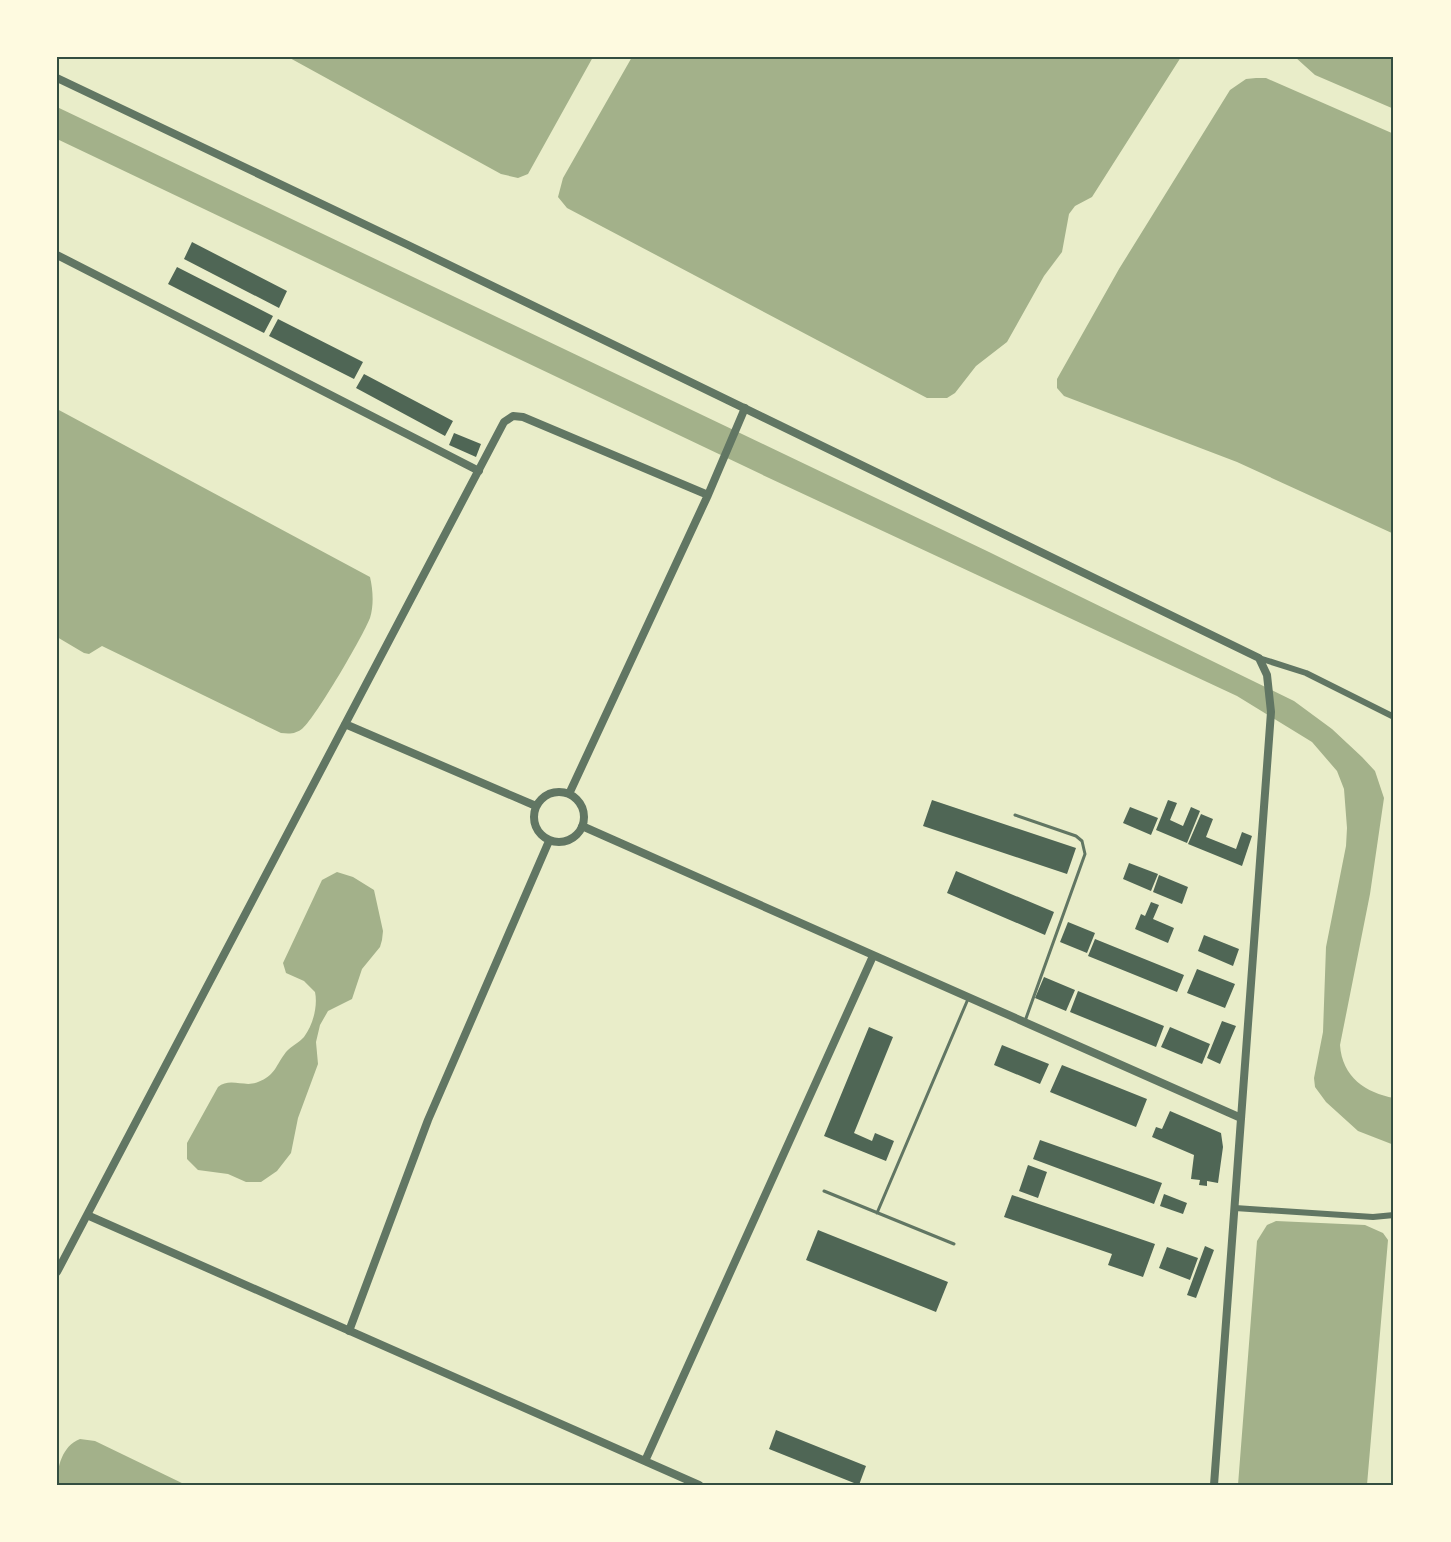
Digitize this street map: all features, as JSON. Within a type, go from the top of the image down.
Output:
[{"type":"street","points":[[57,78],[1259,658],[1306,673],[1394,717]]},
{"type":"street","points":[[57,255],[479,471]]},
{"type":"street","points":[[568,794],[708,495],[745,408]]},
{"type":"street","points":[[57,1272],[504,422],[513,416],[523,417],[708,495]]},
{"type":"street","points":[[1214,1485],[1271,712],[1271,691],[1259,658]]},
{"type":"street","points":[[345,724],[536,806]]},
{"type":"street","points":[[568,794],[580,804],[583,811],[582,826],[569,840],[549,841],[535,826],[536,806],[547,795],[568,794]]},
{"type":"street","points":[[582,826],[1241,1118]]},
{"type":"street","points":[[349,1331],[428,1120],[549,841]]},
{"type":"street","points":[[645,1461],[873,956]]},
{"type":"street","points":[[1235,1208],[1373,1217],[1394,1215]]},
{"type":"street","points":[[87,1215],[699,1485]]},
{"type":"lane","points":[[1015,815],[1076,836],[1084,848],[1080,873],[1024,1023]]},
{"type":"lane","points":[[877,1213],[969,998]]},
{"type":"lane","points":[[824,1191],[954,1244]]},
{"type":"shaded area","points":[[288,57],[593,57],[528,174],[518,178],[501,174]]},
{"type":"shaded area","points":[[632,57],[1181,57],[1092,197],[1075,206],[1069,214],[1062,252],[1044,276],[1007,342],[976,366],[955,393],[947,398],[927,398],[567,208],[558,197],[563,178]]},
{"type":"shaded area","points":[[1295,57],[1394,57],[1394,109],[1315,75]]},
{"type":"shaded area","points":[[1266,78],[1394,134],[1394,534],[1237,462],[1064,396],[1057,388],[1057,379],[1119,269],[1230,90],[1246,79]]},
{"type":"shaded area","points":[[57,107],[989,552],[1294,701],[1332,729],[1375,771],[1384,798],[1370,894],[1340,1045],[1345,1066],[1357,1082],[1374,1092],[1394,1098],[1394,1145],[1358,1131],[1326,1102],[1315,1087],[1314,1078],[1323,1032],[1326,947],[1346,846],[1347,828],[1344,789],[1337,771],[1312,742],[1237,696],[769,478],[57,139]]},
{"type":"shaded area","points":[[57,409],[370,577],[373,598],[370,618],[328,693],[303,728],[293,733],[281,733],[102,646],[89,654],[84,653],[57,637]]},
{"type":"shaded area","points":[[337,872],[353,877],[374,890],[383,931],[382,940],[380,947],[362,969],[352,999],[328,1011],[320,1025],[316,1042],[318,1064],[298,1118],[291,1153],[277,1171],[261,1182],[246,1182],[228,1174],[198,1170],[187,1159],[187,1143],[218,1087],[227,1083],[253,1084],[264,1080],[275,1070],[286,1052],[302,1039],[310,1027],[315,1009],[315,992],[304,981],[286,973],[283,963],[322,880]]},
{"type":"shaded area","points":[[1276,1221],[1365,1225],[1383,1233],[1388,1240],[1367,1485],[1238,1485],[1257,1241],[1267,1225]]},
{"type":"shaded area","points":[[80,1439],[95,1441],[186,1485],[57,1485],[58,1471],[65,1452]]},
{"type":"building","points":[[192,242],[287,291],[279,308],[184,259]]},
{"type":"building","points":[[177,267],[273,316],[264,333],[168,284]]},
{"type":"building","points":[[278,319],[363,362],[354,379],[269,336]]},
{"type":"building","points":[[364,374],[453,421],[445,436],[356,388]]},
{"type":"building","points":[[454,433],[481,444],[476,457],[449,445]]},
{"type":"building","points":[[932,800],[1076,848],[1067,874],[923,826]]},
{"type":"building","points":[[1168,800],[1177,803],[1170,820],[1183,826],[1191,807],[1200,811],[1187,843],[1156,830]]},
{"type":"building","points":[[1130,807],[1158,818],[1151,835],[1123,823]]},
{"type":"building","points":[[1201,814],[1213,819],[1206,837],[1236,849],[1242,832],[1252,836],[1242,866],[1188,844]]},
{"type":"building","points":[[1129,863],[1158,874],[1151,891],[1123,879]]},
{"type":"building","points":[[956,871],[1054,912],[1045,935],[947,893]]},
{"type":"building","points":[[1159,875],[1188,887],[1182,904],[1153,892]]},
{"type":"building","points":[[1151,902],[1159,905],[1153,919],[1174,928],[1168,943],[1135,929],[1141,914],[1145,916]]},
{"type":"building","points":[[1068,922],[1095,933],[1087,953],[1060,942]]},
{"type":"building","points":[[1204,935],[1239,949],[1233,966],[1198,951]]},
{"type":"building","points":[[1095,939],[1184,975],[1177,992],[1088,956]]},
{"type":"building","points":[[1197,969],[1235,984],[1225,1008],[1187,993]]},
{"type":"building","points":[[1044,977],[1075,990],[1066,1011],[1035,998]]},
{"type":"building","points":[[1078,991],[1164,1026],[1156,1047],[1070,1012]]},
{"type":"building","points":[[1222,1021],[1236,1026],[1220,1064],[1207,1058]]},
{"type":"building","points":[[869,1027],[893,1037],[854,1133],[872,1141],[875,1133],[894,1141],[886,1161],[824,1136]]},
{"type":"building","points":[[1170,1027],[1210,1044],[1202,1064],[1161,1047]]},
{"type":"building","points":[[1002,1045],[1049,1064],[1040,1084],[994,1065]]},
{"type":"building","points":[[1062,1065],[1147,1099],[1136,1127],[1050,1092]]},
{"type":"building","points":[[1170,1111],[1221,1133],[1223,1147],[1218,1183],[1207,1181],[1207,1186],[1199,1185],[1200,1180],[1191,1179],[1194,1155],[1152,1137],[1156,1127],[1162,1129]]},
{"type":"building","points":[[1040,1140],[1162,1183],[1154,1204],[1033,1159]]},
{"type":"building","points":[[1028,1165],[1047,1172],[1038,1198],[1019,1191]]},
{"type":"building","points":[[1164,1194],[1187,1203],[1183,1214],[1160,1206]]},
{"type":"building","points":[[1012,1195],[1155,1244],[1143,1277],[1108,1265],[1112,1254],[1004,1217]]},
{"type":"building","points":[[818,1230],[948,1282],[936,1312],[806,1260]]},
{"type":"building","points":[[1205,1246],[1214,1250],[1196,1298],[1187,1295]]},
{"type":"building","points":[[1167,1247],[1198,1258],[1190,1280],[1159,1268]]},
{"type":"building","points":[[776,1430],[866,1466],[859,1485],[769,1449]]}]
